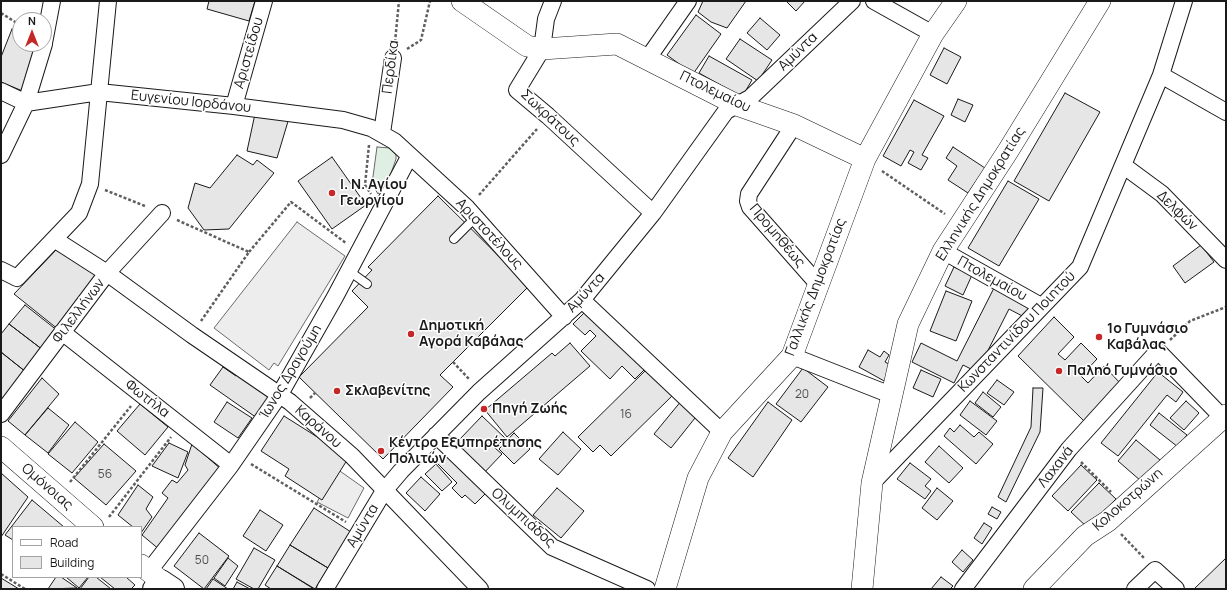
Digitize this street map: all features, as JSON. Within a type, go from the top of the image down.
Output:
[{"type":"street","points":[[50,12],[52,1]]},
{"type":"street","points":[[1,270],[17,278],[79,213],[90,184],[108,1]]},
{"type":"street","name":"Αριστείδου","points":[[234,106],[264,1]]},
{"type":"street","name":"Πτολεμαίου","points":[[462,1],[527,46],[542,49],[617,44],[648,58],[737,104],[794,125],[865,159]]},
{"type":"street","name":"Σωκράτους","points":[[553,1],[546,19],[542,49],[517,90],[548,116],[653,213]]},
{"type":"street","points":[[648,58],[688,1]]},
{"type":"street","name":"Αμύντα","points":[[325,589],[384,491],[479,392],[582,300],[653,213],[726,111],[750,98],[852,1]]},
{"type":"street","points":[[874,1],[933,34]]},
{"type":"street","name":"Γαλλικής Δημοκρατίας","points":[[665,589],[698,478],[722,432],[792,356],[865,159],[933,34],[956,1]]},
{"type":"street","name":"Ελληνικής Δημοκρατίας","points":[[862,589],[872,483],[908,324],[943,251],[959,224],[1008,151],[1100,1]]},
{"type":"street","name":"Κωνσταντινίδου Ποιητού","points":[[872,483],[1080,267],[1124,166],[1161,75],[1184,1]]},
{"type":"street","points":[[1,155],[26,103],[42,52]]},
{"type":"street","name":"Περδίκα","points":[[376,131],[393,58]]},
{"type":"street","points":[[1161,75],[1226,112]]},
{"type":"street","points":[[1,91],[26,103]]},
{"type":"street","name":"Ευγενίου Ιορδάνου","points":[[26,103],[99,92],[234,106],[342,120],[376,131]]},
{"type":"street","name":"Προμηθέως","points":[[794,125],[749,194],[748,201],[750,207],[818,284]]},
{"type":"street","name":"Αριστοτέλους","points":[[376,131],[394,141],[409,157],[472,213],[564,317]]},
{"type":"street","name":"Ίωνος Δραγούμη","points":[[156,579],[234,460],[280,394],[349,271],[409,157]]},
{"type":"street","name":"Δελφών","points":[[1124,166],[1162,194],[1226,260]]},
{"type":"street","name":"Φιλελλήνων","points":[[1,414],[108,273],[162,213]]},
{"type":"street","name":"Καράνου","points":[[54,239],[108,273],[192,335],[280,394],[352,456],[384,491],[480,589]]},
{"type":"street","name":"Πτολεμαίου","points":[[943,251],[1042,306]]},
{"type":"street","points":[[582,300],[722,432]]},
{"type":"street","name":"Φωτήλα","points":[[62,332],[180,425],[234,460]]},
{"type":"street","points":[[1158,351],[1225,417]]},
{"type":"street","name":"Λαχανά","points":[[963,589],[1069,449],[1158,351]]},
{"type":"street","points":[[792,356],[892,395]]},
{"type":"street","name":"Κολοκοτρώνη","points":[[1034,589],[1086,536],[1108,521],[1124,505],[1225,417]]},
{"type":"street","name":"Ολυμπιάδος","points":[[436,436],[552,547],[647,589]]},
{"type":"street","name":"Ομόνοιας","points":[[1,447],[58,496],[99,524]]},
{"type":"street","points":[[1135,589],[1155,570],[1176,589]]},
{"type":"lane","points":[[454,239],[472,213]]},
{"type":"lane","points":[[349,271],[367,284]]},
{"type":"path","name":"Περδίκα","points":[[393,58],[399,1]]},
{"type":"path","points":[[393,58],[421,40],[430,1]]},
{"type":"path","points":[[1,13],[12,20]]},
{"type":"path","points":[[472,213],[548,116]]},
{"type":"path","points":[[373,197],[365,185],[376,131]]},
{"type":"path","points":[[865,159],[959,224]]},
{"type":"path","points":[[90,184],[162,213],[249,252]]},
{"type":"path","points":[[192,335],[249,252],[291,202],[351,247]]},
{"type":"path","points":[[1158,351],[1190,321],[1226,307]]},
{"type":"path","points":[[453,362],[479,392]]},
{"type":"path","points":[[58,496],[140,394]]},
{"type":"path","points":[[99,524],[180,425]]},
{"type":"path","points":[[1069,449],[1124,505]]},
{"type":"path","points":[[234,460],[361,531]]},
{"type":"path","points":[[1108,521],[1155,570]]},
{"type":"path","points":[[1,574],[24,589]]},
{"type":"green space","points":[[377,147],[390,148],[396,155],[389,179],[378,194],[372,184]]},
{"type":"shaded area","points":[[297,222],[345,256],[278,366],[274,363],[269,370],[214,328]]},
{"type":"shaded area","points":[[337,469],[364,488],[348,518],[317,502]]},
{"type":"building","points":[[209,1],[255,1],[249,21],[207,9]]},
{"type":"building","points":[[703,1],[746,1],[727,28],[711,22],[698,12]]},
{"type":"building","points":[[786,1],[805,1],[796,11]]},
{"type":"building","points":[[696,15],[721,34],[693,74],[667,55]]},
{"type":"building","points":[[760,18],[780,35],[767,50],[747,33]]},
{"type":"building","points":[[12,29],[12,52],[38,52],[25,92],[1,82],[1,57]]},
{"type":"building","points":[[740,39],[772,60],[758,81],[726,59]]},
{"type":"building","points":[[944,48],[961,57],[947,84],[930,75]]},
{"type":"building","points":[[709,56],[752,80],[742,97],[699,73]]},
{"type":"building","points":[[1065,93],[1100,112],[1049,201],[1014,181]]},
{"type":"building","points":[[958,99],[973,105],[965,122],[951,115]]},
{"type":"building","points":[[914,100],[944,116],[922,155],[928,158],[921,170],[908,163],[914,152],[910,150],[901,166],[883,156]]},
{"type":"building","points":[[255,114],[289,118],[277,158],[247,151]]},
{"type":"building","points":[[953,147],[985,168],[968,193],[948,180],[957,166],[946,158]]},
{"type":"building","points":[[237,155],[253,165],[257,160],[274,173],[229,229],[204,230],[188,208],[195,183],[210,188]]},
{"type":"building","name":"Ι. Ν. Αγίου Γεωργίου","points":[[332,157],[366,205],[332,229],[298,181]]},
{"type":"building","points":[[1008,181],[1039,199],[999,266],[968,248]]},
{"type":"building","name":"Δημοτική Αγορά Καβάλας","points":[[438,196],[529,286],[440,375],[453,387],[383,459],[299,377],[368,307],[352,291],[372,270],[368,267]]},
{"type":"building","points":[[1201,245],[1214,262],[1185,283],[1173,266]]},
{"type":"building","points":[[56,250],[101,277],[59,330],[14,294]]},
{"type":"building","points":[[954,267],[972,275],[963,295],[945,286]]},
{"type":"building","points":[[995,286],[1032,305],[1026,318],[1009,309],[977,372],[963,365],[954,383],[912,362],[921,343],[957,361]]},
{"type":"building","points":[[946,291],[972,301],[956,341],[930,331]]},
{"type":"building","points":[[25,305],[58,331],[43,350],[9,324]]},
{"type":"building","points":[[588,309],[648,366],[635,379],[622,366],[610,379],[581,351],[596,336],[590,330],[585,335],[573,324]]},
{"type":"building","name":"Παληό Γυμνάσιο","points":[[1054,317],[1074,337],[1058,354],[1065,360],[1081,343],[1097,359],[1081,376],[1088,383],[1104,366],[1121,384],[1085,422],[1018,356]]},
{"type":"building","points":[[9,324],[43,350],[26,372],[1,352],[1,334]]},
{"type":"building","points":[[570,343],[590,366],[507,437],[485,410],[552,353],[555,356]]},
{"type":"building","points":[[868,350],[880,357],[884,351],[889,355],[885,362],[895,367],[886,382],[859,367]]},
{"type":"building","points":[[2,353],[26,372],[1,404],[1,354]]},
{"type":"building","points":[[223,367],[236,376],[237,374],[272,397],[257,418],[210,385]]},
{"type":"building","points":[[648,368],[674,394],[611,456],[600,445],[593,452],[578,437]]},
{"type":"building","points":[[803,368],[828,387],[801,422],[776,404]]},
{"type":"building","points":[[921,370],[941,379],[933,397],[913,388]]},
{"type":"building","points":[[1158,372],[1183,392],[1176,402],[1167,395],[1118,456],[1101,443]]},
{"type":"building","points":[[42,378],[59,394],[25,435],[8,421]]},
{"type":"building","points":[[997,380],[1014,392],[1004,405],[987,393]]},
{"type":"building","points":[[1033,388],[1043,388],[1040,432],[1006,502],[998,497],[1031,427]]},
{"type":"building","points":[[983,392],[1001,407],[993,417],[975,403]]},
{"type":"building","points":[[682,400],[699,413],[671,448],[654,434]]},
{"type":"building","points":[[970,401],[997,421],[986,435],[960,415]]},
{"type":"building","points":[[1186,401],[1199,413],[1184,430],[1170,418]]},
{"type":"building","points":[[227,402],[252,418],[238,438],[214,422]]},
{"type":"building","points":[[768,402],[792,420],[753,477],[728,458]]},
{"type":"building","points":[[140,404],[168,427],[145,455],[117,431]]},
{"type":"building","points":[[48,408],[69,425],[48,453],[25,435]]},
{"type":"building","points":[[1159,413],[1187,435],[1178,447],[1150,425]]},
{"type":"building","points":[[284,416],[349,457],[322,500],[285,476],[289,469],[261,451]]},
{"type":"building","points":[[482,416],[505,438],[495,448],[502,454],[483,474],[494,485],[475,504],[465,495],[462,498],[452,488],[457,483],[437,463]]},
{"type":"building","points":[[75,422],[98,442],[72,473],[48,454]]},
{"type":"building","points":[[960,425],[974,437],[979,432],[993,444],[976,464],[944,436],[950,428],[954,432]]},
{"type":"building","points":[[563,432],[581,449],[558,475],[539,459]]},
{"type":"building","points":[[514,433],[530,449],[514,464],[499,449]]},
{"type":"building","points":[[1136,440],[1160,460],[1141,481],[1118,461]]},
{"type":"building","points":[[169,443],[188,452],[178,478],[152,466]]},
{"type":"building","points":[[104,444],[136,471],[106,505],[74,478]]},
{"type":"building","points":[[192,444],[222,470],[160,550],[142,535],[168,498],[162,493],[172,480],[177,483],[188,470],[185,465]]},
{"type":"building","points":[[939,446],[963,468],[949,483],[925,462]]},
{"type":"building","points":[[910,463],[931,479],[925,486],[931,491],[925,499],[897,479]]},
{"type":"building","points":[[436,464],[452,482],[442,491],[425,474]]},
{"type":"building","points":[[1081,465],[1097,480],[1068,511],[1052,496]]},
{"type":"building","points":[[1,473],[28,497],[1,537]]},
{"type":"building","points":[[421,477],[440,494],[425,511],[406,493]]},
{"type":"building","points":[[1099,483],[1116,499],[1088,528],[1071,512]]},
{"type":"building","points":[[138,485],[153,497],[146,509],[152,517],[142,532],[142,526],[132,526],[118,515]]},
{"type":"building","points":[[557,488],[584,511],[561,538],[533,515]]},
{"type":"building","points":[[937,488],[953,501],[937,520],[922,508]]},
{"type":"building","points":[[32,500],[63,526],[12,526],[12,539],[5,535]]},
{"type":"building","points":[[992,507],[1001,512],[997,519],[988,514]]},
{"type":"building","points":[[314,508],[351,532],[328,568],[290,545]]},
{"type":"building","points":[[260,510],[283,525],[266,551],[243,536]]},
{"type":"building","points":[[984,523],[992,528],[982,544],[974,538]]},
{"type":"building","points":[[199,533],[229,556],[204,589],[174,566]]},
{"type":"building","points":[[290,545],[328,568],[315,589],[277,566]]},
{"type":"building","points":[[254,548],[275,560],[258,589],[254,589],[236,579]]},
{"type":"building","points":[[962,550],[973,560],[963,572],[952,562]]},
{"type":"building","points":[[228,558],[238,566],[225,586],[214,578]]},
{"type":"building","points":[[1226,558],[1226,589],[1194,589]]},
{"type":"building","points":[[277,566],[314,589],[271,589],[265,585]]},
{"type":"building","points":[[941,577],[953,586],[950,589],[931,589]]},
{"type":"building","points":[[1,578],[19,589],[1,589]]},
{"type":"building","points":[[55,578],[62,578],[77,588],[48,589]]},
{"type":"building","points":[[67,578],[87,578],[79,588]]},
{"type":"building","points":[[88,578],[97,578],[111,589],[80,589]]},
{"type":"building","points":[[101,578],[127,578],[135,585],[131,589],[115,589]]},
{"type":"building","points":[[213,579],[228,589],[206,589]]},
{"type":"building","points":[[237,582],[250,589],[233,589]]},
{"type":"place","name":"Ι. Ν. Αγίου Γεωργίου","points":[[332,193]]},
{"type":"place","name":"Δημοτική Αγορά Καβάλας","points":[[411,334]]},
{"type":"place","name":"1ο Γυμνάσιο Καβάλας","points":[[1099,337]]},
{"type":"place","name":"Παληό Γυμνάσιο","points":[[1059,371]]},
{"type":"place","name":"Σκλαβενίτης","points":[[337,391]]},
{"type":"place","name":"Πηγή Ζωής","points":[[484,409]]},
{"type":"place","name":"Κέντρο Εξυπηρέτησης Πολιτών","points":[[381,451]]}]
